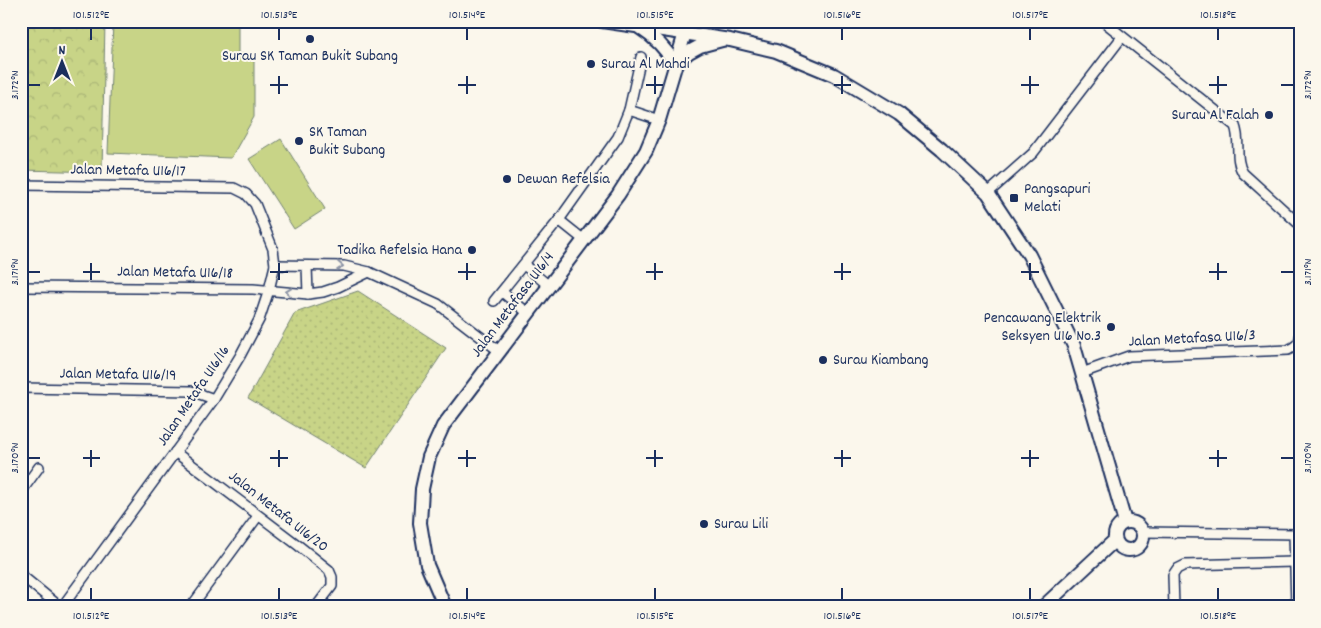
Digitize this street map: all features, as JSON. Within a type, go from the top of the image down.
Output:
[{"type":"street","points":[[602,21],[724,39],[776,51],[834,75],[899,114],[942,150],[988,193],[1029,255],[1074,346],[1125,522]]},
{"type":"street","points":[[1103,21],[1235,126],[1240,169],[1300,225]]},
{"type":"street","points":[[637,26],[660,42],[676,64],[689,52],[700,46],[724,39]]},
{"type":"street","name":"Jalan Metafasa U16/4","points":[[445,607],[427,565],[420,523],[422,489],[429,457],[443,426],[618,195],[646,151],[659,120],[684,33]]},
{"type":"street","points":[[988,193],[1033,153],[1122,37]]},
{"type":"street","name":"Jalan Metafasa U16/4","points":[[494,301],[559,220],[618,137],[629,110],[642,57]]},
{"type":"street","points":[[629,110],[659,120]]},
{"type":"street","name":"Jalan Metafa U16/17","points":[[21,185],[234,188]]},
{"type":"street","name":"Jalan Metafa U16/16","points":[[61,607],[214,399],[259,320],[275,264],[273,249],[255,204],[246,194],[234,188]]},
{"type":"street","points":[[559,220],[584,240]]},
{"type":"street","points":[[275,264],[344,266],[369,272],[438,304],[499,351]]},
{"type":"street","points":[[524,265],[549,286]]},
{"type":"street","points":[[307,266],[308,294]]},
{"type":"street","name":"Jalan Metafa U16/18","points":[[21,287],[253,289],[308,294],[338,287],[369,272]]},
{"type":"street","points":[[502,292],[528,313]]},
{"type":"street","name":"Jalan Metafasa U16/3","points":[[1082,373],[1129,356],[1288,350],[1296,346],[1300,341],[1300,337]]},
{"type":"street","name":"Jalan Metafa U16/19","points":[[21,388],[191,391],[214,399]]},
{"type":"street","name":"Jalan Metafa U16/20","points":[[175,452],[329,570],[332,577],[332,586],[316,607]]},
{"type":"street","points":[[21,492],[38,467]]},
{"type":"street","points":[[191,607],[258,516]]},
{"type":"street","points":[[1125,522],[1136,523],[1144,535],[1142,543],[1133,550],[1122,549],[1115,540],[1116,529],[1125,522]]},
{"type":"street","points":[[1143,532],[1294,534],[1296,607]]},
{"type":"street","points":[[1044,607],[1115,540]]},
{"type":"street","points":[[1174,607],[1173,575],[1176,569],[1185,564],[1295,562]]},
{"type":"street","points":[[21,576],[61,607]]},
{"type":"green space","points":[[21,21],[105,21],[102,172],[21,170]]},
{"type":"green space","points":[[113,21],[238,21],[238,54],[254,54],[254,117],[231,158],[108,153]]},
{"type":"green space","points":[[281,139],[325,209],[294,229],[249,159]]},
{"type":"green space","points":[[358,291],[446,348],[366,468],[248,398],[295,313]]},
{"type":"place","name":"Surau SK Taman Bukit Subang","points":[[310,39]]},
{"type":"place","name":"Surau Al Mahdi","points":[[591,64]]},
{"type":"place","name":"Surau Al Falah","points":[[1269,115]]},
{"type":"place","name":"SK Taman Bukit Subang","points":[[299,141]]},
{"type":"place","name":"Dewan Refelsia","points":[[507,179]]},
{"type":"place","name":"Pangsapuri Melati","points":[[1014,198]]},
{"type":"place","name":"Tadika Refelsia Hana","points":[[472,250]]},
{"type":"place","name":"Pencawang Elektrik Seksyen U16 No.3","points":[[1111,327]]},
{"type":"place","name":"Surau Kiambang","points":[[823,360]]},
{"type":"place","name":"Surau Lili","points":[[704,524]]}]
